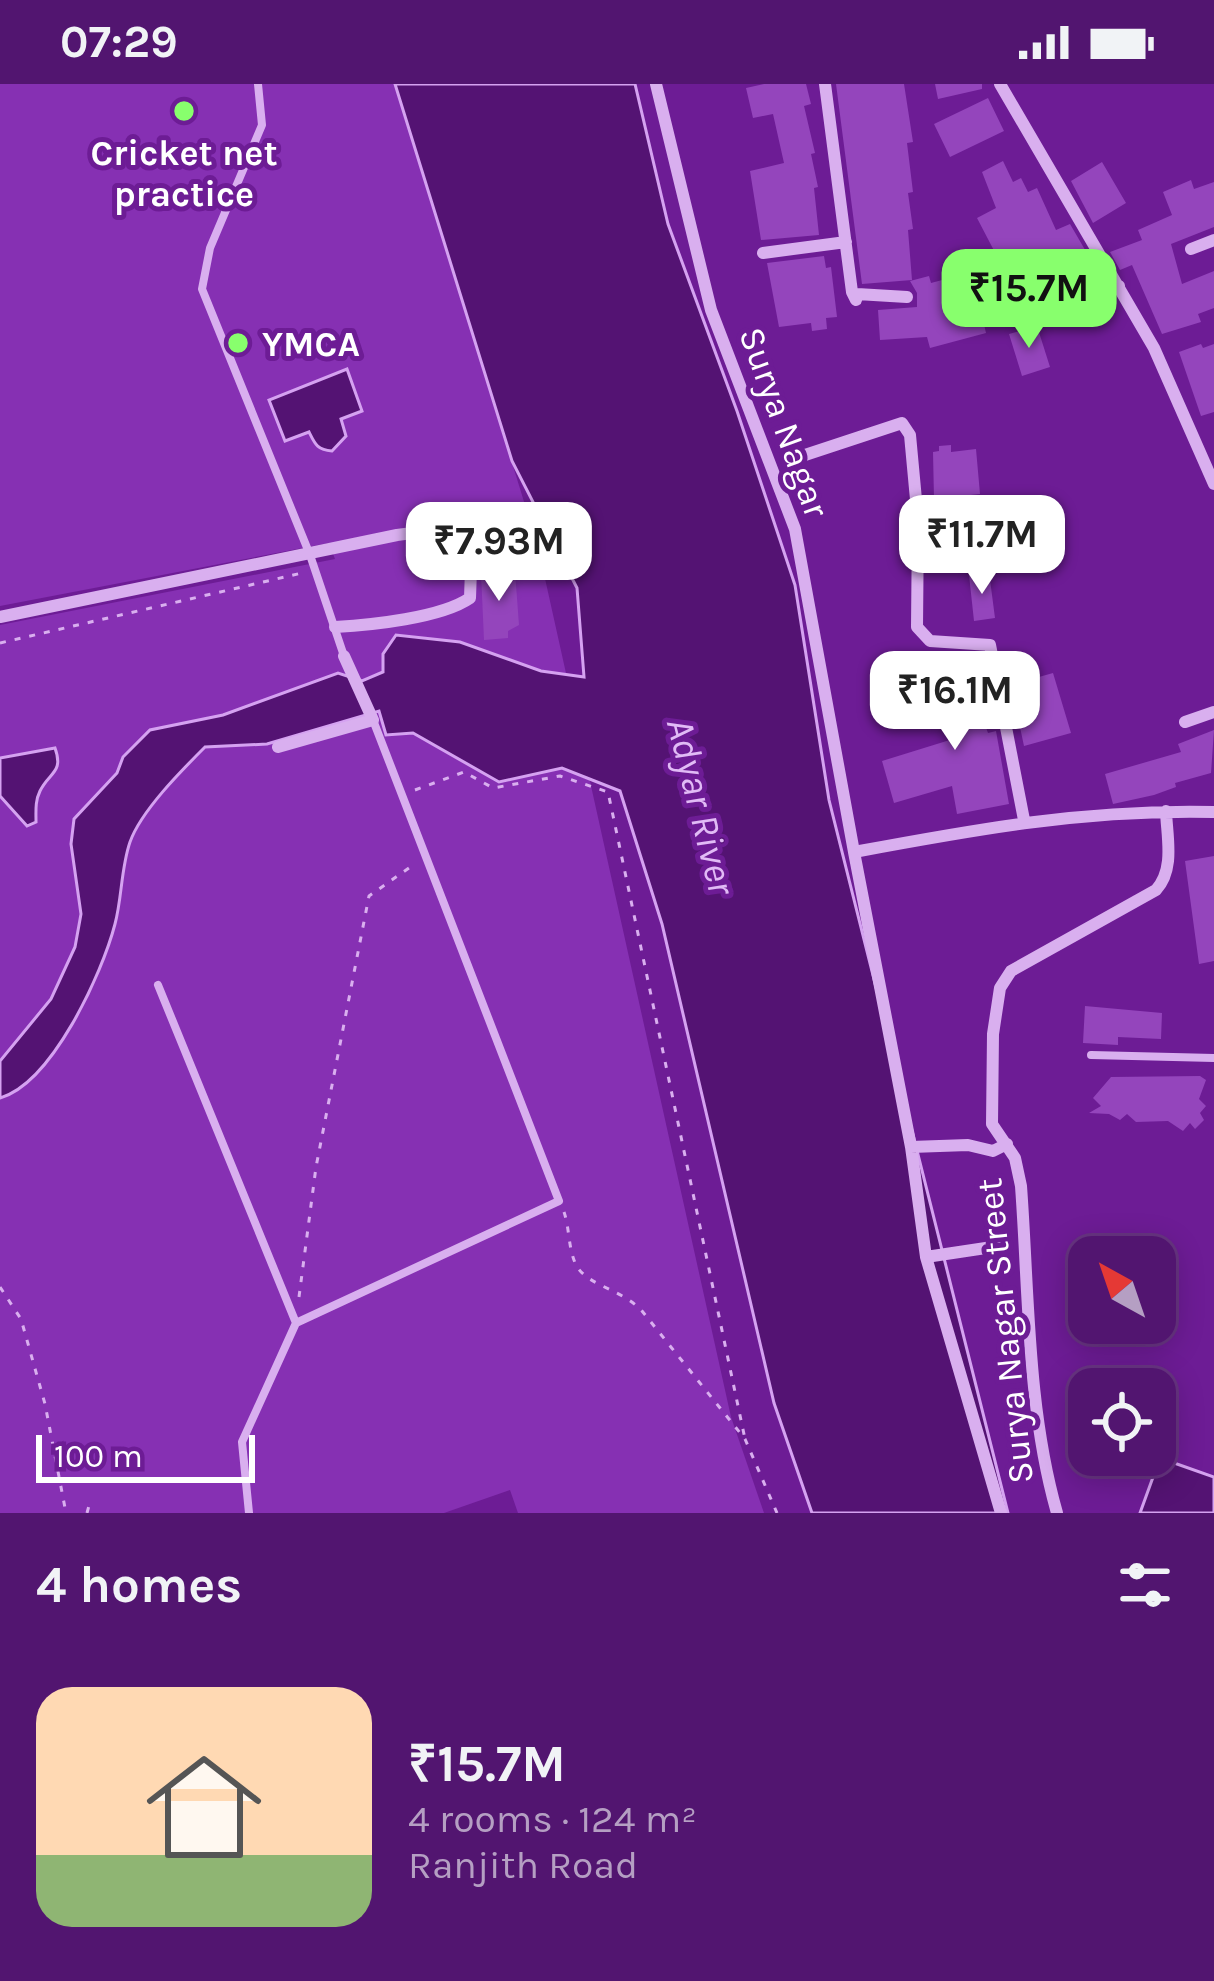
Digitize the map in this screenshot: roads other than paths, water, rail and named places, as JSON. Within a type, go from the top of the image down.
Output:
[{"type":"street","name":"Surya Nagar","points":[[656,84],[711,310],[795,529],[911,1147],[926,1257],[1001,1513]]},
{"type":"street","points":[[825,84],[856,299],[857,294],[908,297]]},
{"type":"street","points":[[1000,84],[1154,348],[1214,484]]},
{"type":"street","points":[[1191,249],[1214,240]]},
{"type":"street","points":[[763,253],[846,242]]},
{"type":"street","points":[[981,267],[993,311],[1005,320],[1119,286]]},
{"type":"street","points":[[805,455],[902,423],[910,435],[918,521],[916,627],[930,640],[990,645],[1024,820]]},
{"type":"street","points":[[0,617],[426,530],[461,532],[472,568],[470,598],[461,605],[334,628]]},
{"type":"street","points":[[278,747],[373,720],[344,656]]},
{"type":"street","points":[[1185,722],[1214,712]]},
{"type":"street","name":"Surya Nagar Street","points":[[1057,1513],[1037,1420],[1021,1186],[1016,1158],[992,1124],[990,1061],[1000,988],[1011,971],[1156,890],[1168,868],[1166,811]]},
{"type":"street","points":[[854,852],[1024,820],[1214,812]]},
{"type":"street","points":[[911,1147],[968,1145],[993,1151],[1007,1144]]},
{"type":"street","points":[[926,1257],[999,1246]]},
{"type":"lane","points":[[258,84],[262,125],[210,248],[202,290],[310,555],[344,656]]},
{"type":"lane","points":[[249,1513],[242,1442],[296,1323],[560,1201],[373,720]]},
{"type":"lane","points":[[158,985],[296,1323]]},
{"type":"lane","points":[[1091,1055],[1214,1058]]},
{"type":"water","name":"Adyar River","points":[[395,84],[635,84],[668,224],[795,585],[829,800],[1008,1513],[812,1513],[774,1403],[662,924],[620,791],[562,768],[499,782],[413,733],[386,735],[379,711],[267,744],[205,747],[135,830],[108,945],[72,1024],[38,1072],[0,1098],[0,1061],[51,999],[75,947],[81,914],[71,844],[74,819],[150,730],[223,715],[338,673],[362,681],[383,672],[383,654],[396,635],[460,642],[541,671],[584,677],[577,588],[512,461]]},
{"type":"water","points":[[347,369],[362,411],[341,419],[346,436],[332,451],[317,446],[309,432],[285,441],[269,400]]},
{"type":"water","points":[[55,748],[57,768],[38,795],[36,822],[27,826],[0,796],[0,758]]},
{"type":"water","points":[[1176,1464],[1214,1477],[1214,1513],[1140,1513],[1153,1476],[1176,1476]]},
{"type":"place","name":"Cricket net practice","points":[[184,111]]},
{"type":"place","name":"YMCA","points":[[238,343]]}]
